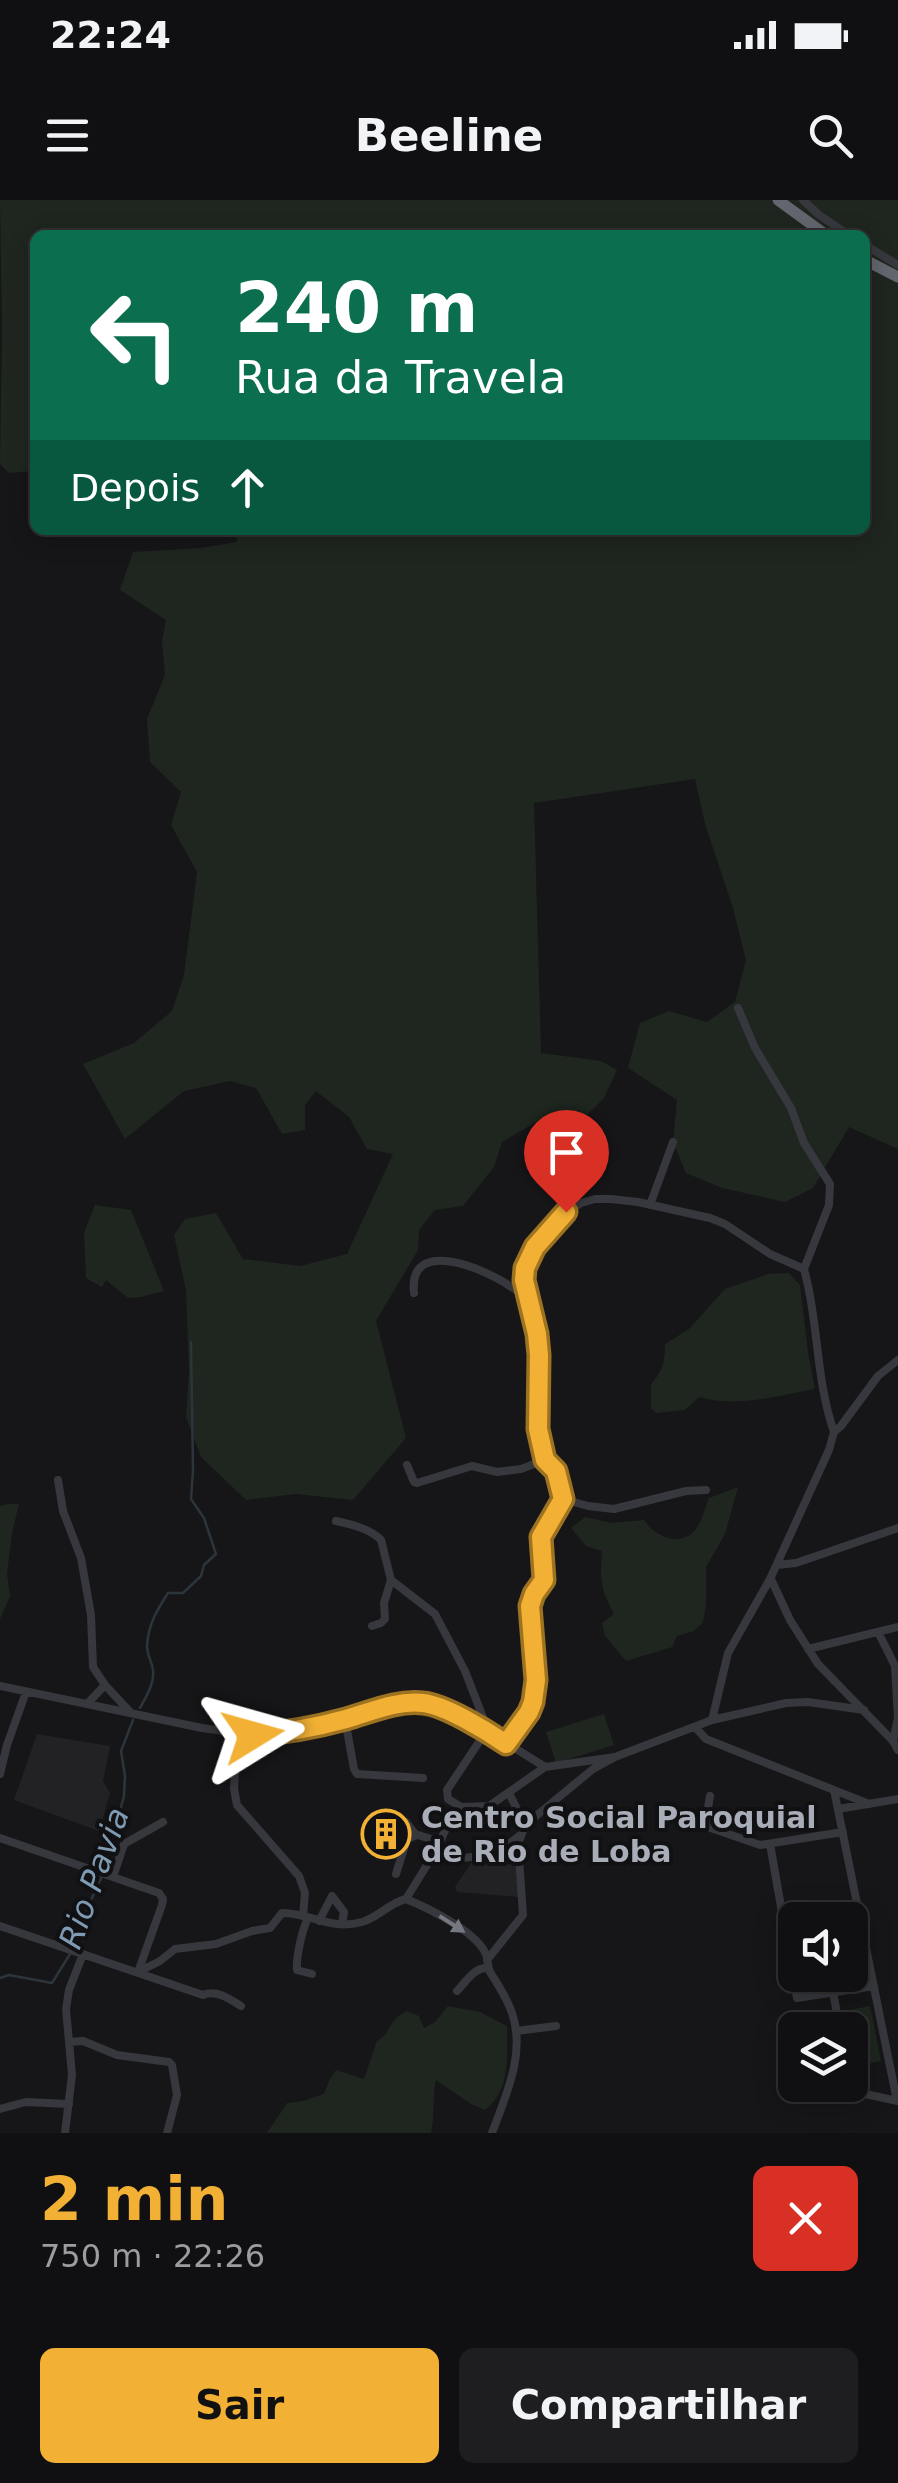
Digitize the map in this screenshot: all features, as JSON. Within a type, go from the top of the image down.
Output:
[{"type":"highway","points":[[778,200],[819,230]]},
{"type":"highway","points":[[870,263],[898,277]]},
{"type":"street","points":[[803,200],[842,230]]},
{"type":"street","points":[[870,248],[898,266]]},
{"type":"street","points":[[738,1008],[755,1048],[791,1108],[804,1142],[830,1184],[829,1205],[804,1270],[817,1362],[834,1432]]},
{"type":"street","points":[[545,1140],[557,1194],[566,1212]]},
{"type":"street","points":[[650,1205],[672,1142]]},
{"type":"street","points":[[506,1744],[533,1702],[536,1680],[530,1606],[544,1580],[541,1537],[563,1499],[556,1471],[545,1460],[538,1429],[539,1355],[524,1280],[529,1257],[566,1212],[595,1200],[624,1200],[710,1218],[804,1270]]},
{"type":"street","points":[[414,1293],[420,1266],[439,1260],[465,1265],[499,1279],[529,1303]]},
{"type":"street","points":[[712,1720],[728,1653],[777,1565],[834,1432],[878,1376],[898,1360]]},
{"type":"street","points":[[407,1465],[417,1483],[472,1466],[497,1472],[545,1460]]},
{"type":"street","points":[[58,1480],[91,1615],[93,1667],[131,1713]]},
{"type":"street","points":[[563,1499],[614,1509],[686,1491],[706,1490]]},
{"type":"street","points":[[336,1522],[348,1523],[380,1540],[391,1580],[384,1619],[372,1626]]},
{"type":"street","points":[[777,1565],[796,1563],[898,1528]]},
{"type":"street","points":[[770,1579],[818,1664],[896,1746]]},
{"type":"street","points":[[391,1580],[435,1614],[465,1671],[484,1720],[485,1729],[447,1790],[448,1798],[461,1807],[489,1806],[544,1767],[591,1765]]},
{"type":"street","points":[[808,1649],[898,1627]]},
{"type":"street","points":[[878,1632],[895,1666],[896,1746]]},
{"type":"street","points":[[87,1704],[105,1685]]},
{"type":"street","points":[[0,1686],[237,1734],[264,1734],[420,1702],[440,1707],[485,1729],[544,1767]]},
{"type":"street","points":[[0,1774],[3,1743],[26,1692]]},
{"type":"street","points":[[435,1852],[463,1859],[503,1848],[591,1765],[712,1720],[786,1703],[864,1710]]},
{"type":"street","points":[[345,1719],[357,1774],[423,1778]]},
{"type":"street","points":[[695,1727],[706,1739],[869,1804]]},
{"type":"street","points":[[237,1734],[237,1805],[299,1876],[305,1893],[305,1917],[296,1970],[312,1974]]},
{"type":"street","points":[[834,1790],[898,2101],[868,2095]]},
{"type":"street","points":[[457,1991],[488,1964],[522,1915],[518,1852],[523,1829],[509,1793]]},
{"type":"street","points":[[710,1796],[705,1826],[760,1845],[843,1832]]},
{"type":"street","points":[[838,1809],[898,1799]]},
{"type":"street","points":[[406,1900],[450,1818],[461,1807]]},
{"type":"street","points":[[112,1877],[124,1844],[163,1822]]},
{"type":"street","points":[[406,1822],[417,1835],[440,1842]]},
{"type":"street","points":[[396,1874],[408,1840],[417,1835]]},
{"type":"street","points":[[0,1838],[154,1891],[163,1899],[138,1972]]},
{"type":"street","points":[[770,1844],[780,1902]]},
{"type":"street","points":[[319,1921],[332,1896],[344,1912],[342,1924]]},
{"type":"street","points":[[138,1972],[175,1949],[216,1944],[270,1928],[286,1912],[331,1925],[364,1922],[390,1904],[406,1900],[433,1911],[461,1928],[487,1956],[511,2009],[517,2055],[492,2133]]},
{"type":"street","points":[[0,1926],[203,1995],[218,1994],[242,2006]]},
{"type":"street","points":[[64,2133],[72,2075],[66,2009],[76,1952]]},
{"type":"street","points":[[868,1987],[874,1986]]},
{"type":"street","points":[[795,1992],[796,1998],[833,1992],[837,2012]]},
{"type":"street","points":[[516,2031],[556,2026]]},
{"type":"street","points":[[70,2042],[83,2041],[117,2055],[169,2062],[177,2096],[166,2133]]},
{"type":"street","points":[[0,2109],[26,2102],[69,2104]]},
{"type":"shaded area","points":[[0,200],[898,200],[898,1149],[849,1127],[813,1188],[785,1202],[722,1188],[686,1173],[673,1142],[677,1100],[628,1068],[640,1023],[669,1011],[707,1022],[735,1002],[746,960],[695,779],[534,803],[541,1053],[601,1061],[617,1070],[604,1098],[581,1121],[541,1119],[502,1142],[494,1167],[463,1206],[435,1210],[419,1230],[418,1250],[376,1321],[406,1438],[353,1500],[296,1494],[246,1500],[201,1457],[186,1417],[186,1290],[174,1235],[185,1219],[216,1213],[243,1259],[300,1266],[347,1254],[393,1154],[367,1149],[349,1117],[316,1091],[305,1105],[305,1130],[282,1134],[256,1088],[230,1081],[184,1091],[125,1139],[83,1064],[134,1043],[172,1011],[184,975],[197,872],[171,825],[181,792],[150,762],[147,719],[165,675],[162,641],[166,620],[120,590],[133,552],[201,548],[237,542],[236,535],[870,535],[870,230],[30,230],[30,471],[9,473],[0,464]]},
{"type":"shaded area","points":[[95,1205],[131,1210],[164,1291],[128,1298],[106,1280],[102,1287],[86,1278],[84,1233]]},
{"type":"shaded area","points":[[789,1273],[800,1285],[815,1389],[742,1401],[699,1397],[685,1410],[656,1413],[651,1408],[651,1384],[662,1365],[665,1344],[689,1329],[725,1289],[768,1274]]},
{"type":"shaded area","points":[[738,1487],[725,1534],[706,1567],[703,1622],[694,1631],[677,1636],[672,1647],[626,1661],[605,1636],[602,1623],[614,1614],[602,1584],[602,1551],[586,1546],[571,1528],[585,1517],[612,1523],[644,1520],[661,1535],[682,1538],[697,1527],[709,1498]]},
{"type":"shaded area","points":[[19,1504],[7,1574],[10,1596],[0,1619],[0,1506]]},
{"type":"shaded area","points":[[604,1714],[614,1745],[556,1763],[546,1732]]},
{"type":"shaded area","points":[[37,1734],[110,1746],[103,1781],[110,1793],[99,1831],[14,1800]]},
{"type":"shaded area","points":[[503,1849],[514,1856],[519,1897],[457,1892],[455,1887],[474,1859]]},
{"type":"shaded area","points":[[448,2006],[480,2012],[507,2026],[503,2083],[485,2110],[436,2080],[431,2133],[267,2133],[287,2103],[324,2094],[336,2070],[364,2079],[377,2041],[401,2014],[407,2011],[419,2016],[424,2028],[435,2022]]},
{"type":"shaded area","points":[[870,2006],[881,2061],[868,2064],[868,2012],[844,2011]]},
{"type":"waterway","name":"Rio Pavia","points":[[140,1708],[153,1680],[147,1646],[157,1612],[168,1593],[183,1593],[216,1554],[204,1518],[191,1499],[191,1342]]},
{"type":"waterway","name":"Rio Pavia","points":[[104,1869],[124,1796],[121,1751],[133,1720]]},
{"type":"waterway","name":"Rio Pavia","points":[[74,1947],[102,1876]]},
{"type":"waterway","name":"Rio Pavia","points":[[0,1978],[9,1975],[52,1983],[70,1954]]},
{"type":"place","name":"Centro Social Paroquial de Rio de Loba","points":[[386,1834]]},
{"type":"route","points":[[253,1735],[330,1723],[420,1702],[470,1720],[506,1744],[529,1712],[536,1688],[530,1606],[544,1580],[541,1537],[563,1499],[563,1492],[556,1471],[545,1460],[538,1429],[539,1355],[524,1280],[535,1247],[566,1212]]}]
